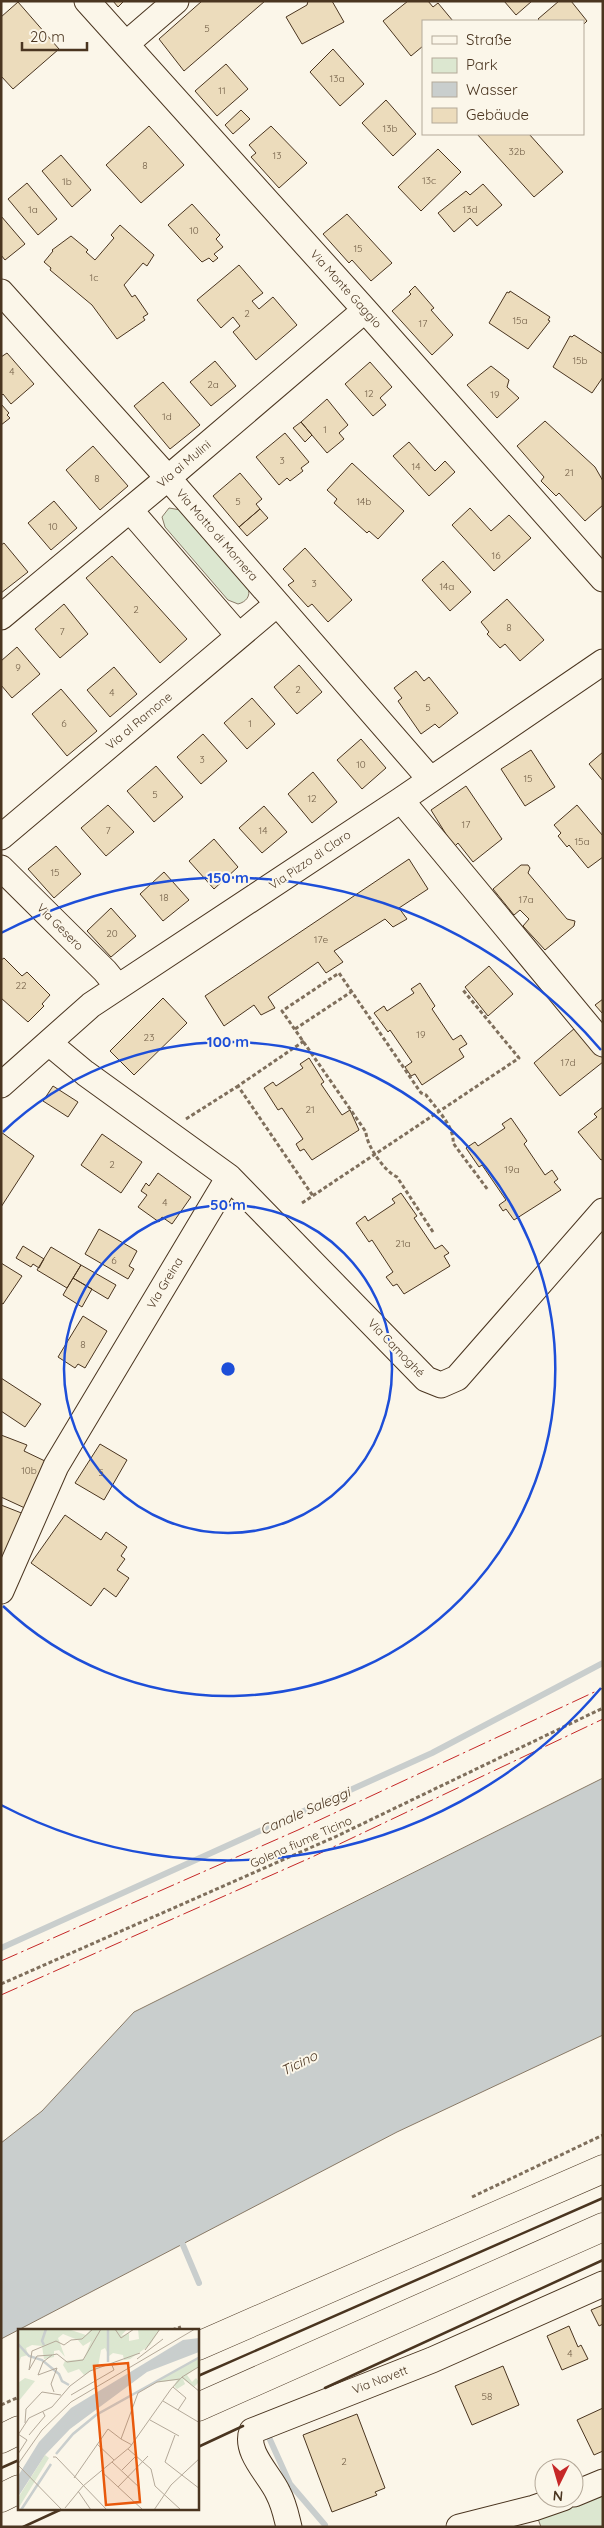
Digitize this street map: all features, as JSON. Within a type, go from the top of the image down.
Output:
[{"type":"highway","points":[[199,2346],[603,2169]]},
{"type":"highway","points":[[199,2408],[603,2227]]},
{"type":"highway","points":[[1,2439],[18,2430]]},
{"type":"highway","points":[[1,2498],[18,2490]]},
{"type":"street","name":"Via Monte Gaggio","points":[[87,1],[365,310],[603,579]]},
{"type":"street","points":[[126,44],[176,1]]},
{"type":"street","name":"Via Motto di Mornera","points":[[1,292],[168,478],[430,779]]},
{"type":"street","name":"Via ai Mulini","points":[[1,617],[365,310]]},
{"type":"street","points":[[130,510],[239,636]]},
{"type":"street","name":"Via al Ramone","points":[[1,837],[277,604]]},
{"type":"street","name":"Via Pizzo di Claro","points":[[1,1086],[91,1005],[401,800],[603,662]]},
{"type":"street","points":[[401,800],[603,1044]]},
{"type":"street","name":"Via Gesero","points":[[1,868],[105,971],[118,987]]},
{"type":"street","points":[[49,1042],[85,1073],[229,1177]]},
{"type":"street","name":"Via Camoghé","points":[[229,1177],[426,1379],[441,1385],[449,1384],[457,1378],[603,1211]]},
{"type":"street","name":"Via Greina","points":[[1,1591],[56,1466],[229,1177]]},
{"type":"street","name":"Via Navett","points":[[289,2527],[279,2495],[253,2451],[250,2441],[252,2430],[432,2360],[603,2284]]},
{"type":"street","points":[[584,2490],[603,2482]]},
{"type":"street","points":[[459,2527],[534,2508]]},
{"type":"path","points":[[434,1232],[397,1177],[390,1174],[366,1139],[366,1132],[282,1011],[339,973],[421,1093],[426,1094],[438,1111],[454,1135],[453,1143],[488,1190]]},
{"type":"path","points":[[302,1204],[519,1058],[463,990]]},
{"type":"path","points":[[295,1029],[351,992]]},
{"type":"path","points":[[167,1132],[304,1042]]},
{"type":"path","points":[[238,1086],[313,1196]]},
{"type":"path","name":"Golena fiume Ticino","points":[[1,1984],[338,1836],[603,1708]]},
{"type":"path","points":[[1,2405],[18,2397]]},
{"type":"green space","points":[[169,508],[181,510],[248,588],[249,594],[243,602],[238,604],[228,600],[165,527],[162,517]]},
{"type":"green space","points":[[603,2482],[603,2527],[541,2527],[534,2508],[584,2508],[584,2489]]},
{"type":"water","name":"Ticino","points":[[603,1778],[603,2035],[397,2132],[1,2339],[1,2143],[42,2111],[134,2012]]},
{"type":"building","points":[[113,1],[124,1],[118,7]]},
{"type":"building","points":[[202,1],[265,1],[184,71],[159,39]]},
{"type":"building","points":[[308,1],[332,1],[344,22],[302,44],[286,17],[307,5]]},
{"type":"building","points":[[408,1],[428,1],[433,7],[438,3],[452,20],[422,20],[422,47],[411,56],[383,21]]},
{"type":"building","points":[[504,1],[532,1],[516,15]]},
{"type":"building","points":[[559,1],[571,1],[587,21],[584,24],[584,20],[538,19]]},
{"type":"building","points":[[18,2],[59,49],[13,89],[1,76],[1,17]]},
{"type":"building","points":[[333,49],[364,84],[340,106],[310,72]]},
{"type":"building","points":[[226,64],[248,89],[217,116],[195,91]]},
{"type":"building","points":[[386,100],[416,134],[393,156],[362,123]]},
{"type":"building","points":[[241,110],[250,119],[233,134],[225,125]]},
{"type":"building","points":[[149,126],[184,165],[141,203],[106,165]]},
{"type":"building","points":[[271,126],[307,163],[279,188],[251,157],[256,153],[249,145]]},
{"type":"building","points":[[478,135],[530,135],[563,172],[534,197]]},
{"type":"building","points":[[438,149],[461,172],[421,211],[398,187]]},
{"type":"building","points":[[61,155],[91,190],[72,207],[42,171]]},
{"type":"building","points":[[27,183],[57,219],[38,235],[8,199]]},
{"type":"building","points":[[483,184],[502,205],[477,226],[470,218],[454,232],[438,213],[466,191],[470,195]]},
{"type":"building","points":[[192,204],[220,235],[216,239],[223,247],[214,254],[218,258],[213,262],[209,258],[202,262],[168,225]]},
{"type":"building","points":[[347,214],[392,263],[371,281],[352,260],[349,263],[323,234]]},
{"type":"building","points":[[1,216],[25,244],[5,260],[1,255]]},
{"type":"building","points":[[120,225],[154,255],[147,266],[143,263],[124,285],[132,297],[135,295],[148,314],[143,317],[145,320],[117,339],[92,305],[50,270],[51,268],[44,262],[52,250],[71,236],[88,250],[86,252],[95,260],[114,238],[111,235]]},
{"type":"building","points":[[239,265],[263,293],[252,301],[259,309],[273,297],[297,325],[256,360],[233,332],[240,326],[233,317],[221,328],[197,300]]},
{"type":"building","points":[[415,286],[434,308],[431,310],[453,335],[432,355],[392,311],[411,294],[409,292]]},
{"type":"building","points":[[510,291],[550,317],[548,320],[550,321],[528,349],[489,323],[507,292],[509,293]]},
{"type":"building","points":[[574,335],[603,354],[603,377],[592,393],[553,367],[570,336]]},
{"type":"building","points":[[7,353],[34,384],[11,404],[3,394],[1,396],[1,357]]},
{"type":"building","points":[[215,361],[236,386],[211,406],[190,382]]},
{"type":"building","points":[[370,362],[392,387],[380,398],[386,405],[373,416],[345,384]]},
{"type":"building","points":[[491,366],[509,380],[507,387],[519,398],[497,418],[467,385]]},
{"type":"building","points":[[163,382],[200,425],[170,449],[134,406]]},
{"type":"building","points":[[327,399],[348,425],[339,433],[344,439],[327,453],[301,422]]},
{"type":"building","points":[[1,404],[9,413],[7,415],[10,418],[1,425]]},
{"type":"building","points":[[545,421],[595,467],[603,481],[603,505],[585,521],[559,493],[556,496],[541,481],[544,477],[517,446]]},
{"type":"building","points":[[301,422],[312,435],[305,442],[293,428]]},
{"type":"building","points":[[285,433],[309,462],[301,468],[303,471],[290,481],[287,478],[279,485],[256,457]]},
{"type":"building","points":[[409,442],[435,471],[445,461],[455,472],[429,496],[393,456]]},
{"type":"building","points":[[93,446],[128,486],[100,510],[66,470]]},
{"type":"building","points":[[352,463],[404,511],[378,539],[369,531],[367,533],[334,503],[337,499],[327,490]]},
{"type":"building","points":[[240,473],[262,499],[256,504],[260,509],[239,527],[213,496]]},
{"type":"building","points":[[54,501],[77,528],[51,550],[28,523]]},
{"type":"building","points":[[470,508],[491,531],[509,515],[531,538],[494,571],[452,525]]},
{"type":"building","points":[[260,509],[268,518],[247,536],[239,527]]},
{"type":"building","points":[[4,543],[28,572],[1,593],[1,545]]},
{"type":"building","points":[[305,548],[352,600],[328,622],[312,604],[308,607],[288,585],[294,581],[283,569]]},
{"type":"building","points":[[112,556],[187,639],[160,663],[86,578]]},
{"type":"building","points":[[443,561],[471,592],[450,611],[422,580]]},
{"type":"building","points":[[507,599],[544,640],[520,661],[505,644],[500,648],[487,634],[489,632],[481,622]]},
{"type":"building","points":[[64,604],[88,634],[60,658],[35,629]]},
{"type":"building","points":[[17,647],[40,674],[12,698],[1,685],[1,661]]},
{"type":"building","points":[[299,665],[322,692],[297,714],[274,687]]},
{"type":"building","points":[[114,667],[137,694],[110,717],[87,690]]},
{"type":"building","points":[[416,671],[424,681],[429,677],[458,713],[439,728],[435,724],[421,734],[398,701],[402,698],[394,688]]},
{"type":"building","points":[[61,689],[97,731],[67,756],[32,714]]},
{"type":"building","points":[[252,698],[275,724],[247,749],[224,723]]},
{"type":"building","points":[[203,734],[227,761],[201,784],[177,757]]},
{"type":"building","points":[[361,739],[386,768],[362,789],[337,760]]},
{"type":"building","points":[[531,750],[555,787],[525,806],[501,769]]},
{"type":"building","points":[[603,752],[603,781],[589,764]]},
{"type":"building","points":[[156,766],[183,797],[154,822],[127,791]]},
{"type":"building","points":[[313,772],[337,802],[312,823],[288,794]]},
{"type":"building","points":[[466,786],[502,839],[473,862],[458,843],[454,847],[431,810]]},
{"type":"building","points":[[108,805],[134,832],[106,856],[81,828]]},
{"type":"building","points":[[577,805],[603,836],[603,857],[588,868],[569,845],[567,847],[558,836],[561,833],[554,825]]},
{"type":"building","points":[[264,806],[287,832],[262,853],[239,828]]},
{"type":"building","points":[[214,839],[238,867],[214,889],[189,861]]},
{"type":"building","points":[[56,846],[81,874],[54,898],[28,869]]},
{"type":"building","points":[[409,859],[428,889],[399,908],[407,919],[393,927],[385,919],[334,951],[343,962],[326,973],[318,962],[268,997],[275,1008],[261,1015],[254,1005],[224,1026],[205,996]]},
{"type":"building","points":[[521,865],[528,865],[530,868],[528,873],[567,919],[575,921],[574,926],[545,950],[523,926],[529,919],[520,910],[514,915],[493,889]]},
{"type":"building","points":[[164,872],[189,900],[163,921],[140,894]]},
{"type":"building","points":[[111,908],[136,936],[111,957],[87,931]]},
{"type":"building","points":[[4,958],[22,976],[27,972],[50,995],[42,1004],[44,1006],[28,1022],[1,998],[1,960]]},
{"type":"building","points":[[489,966],[513,994],[488,1016],[465,987]]},
{"type":"building","points":[[420,983],[435,1006],[432,1009],[453,1040],[461,1035],[467,1044],[459,1049],[464,1057],[422,1085],[415,1074],[411,1076],[405,1067],[412,1062],[390,1030],[388,1032],[374,1013],[384,1006],[387,1011],[414,993],[411,989]]},
{"type":"building","points":[[163,998],[187,1023],[134,1075],[110,1051]]},
{"type":"building","points":[[603,999],[603,1014],[595,1005]]},
{"type":"building","points":[[575,1028],[603,1055],[603,1062],[560,1096],[534,1063]]},
{"type":"building","points":[[309,1058],[324,1082],[321,1084],[342,1115],[350,1110],[359,1130],[312,1160],[304,1149],[300,1151],[296,1144],[303,1139],[282,1108],[278,1110],[264,1088],[273,1082],[276,1086],[303,1068],[300,1064]]},
{"type":"building","points":[[53,1086],[78,1102],[68,1117],[43,1101]]},
{"type":"building","points":[[603,1107],[603,1159],[601,1160],[578,1132],[597,1117],[594,1114]]},
{"type":"building","points":[[511,1118],[527,1141],[524,1144],[545,1175],[552,1170],[558,1179],[554,1182],[561,1190],[514,1220],[506,1209],[503,1211],[499,1205],[506,1200],[482,1165],[479,1167],[466,1148],[475,1142],[478,1146],[505,1128],[502,1124]]},
{"type":"building","points":[[1,1132],[34,1156],[1,1207]]},
{"type":"building","points":[[102,1134],[142,1162],[121,1193],[81,1165]]},
{"type":"building","points":[[158,1173],[191,1197],[172,1224],[162,1217],[159,1222],[138,1207],[147,1195],[141,1191],[146,1183],[149,1186]]},
{"type":"building","points":[[401,1193],[417,1216],[414,1218],[435,1249],[442,1245],[449,1253],[444,1256],[450,1266],[404,1294],[397,1284],[393,1286],[386,1277],[393,1272],[372,1240],[369,1242],[356,1223],[365,1216],[368,1221],[395,1203],[392,1199]]},
{"type":"building","points":[[99,1229],[137,1251],[129,1266],[134,1269],[128,1279],[85,1254]]},
{"type":"building","points":[[23,1246],[44,1259],[39,1268],[33,1264],[31,1267],[16,1258]]},
{"type":"building","points":[[51,1247],[81,1265],[67,1288],[37,1270]]},
{"type":"building","points":[[1,1263],[22,1276],[3,1304],[1,1303]]},
{"type":"building","points":[[81,1265],[116,1285],[108,1299],[73,1278]]},
{"type":"building","points":[[73,1278],[92,1289],[82,1307],[63,1295]]},
{"type":"building","points":[[83,1316],[107,1331],[85,1368],[78,1364],[75,1368],[58,1357]]},
{"type":"building","points":[[1,1378],[41,1404],[25,1427],[1,1411]]},
{"type":"building","points":[[1,1435],[27,1445],[24,1451],[47,1462],[27,1509],[1,1497]]},
{"type":"building","points":[[100,1444],[127,1460],[104,1500],[75,1483]]},
{"type":"building","points":[[1,1505],[24,1514],[6,1559],[1,1557]]},
{"type":"building","points":[[65,1515],[101,1540],[106,1532],[127,1547],[121,1556],[125,1559],[117,1570],[129,1578],[116,1597],[104,1588],[91,1606],[31,1563]]},
{"type":"building","points":[[603,2305],[603,2324],[599,2326],[591,2310]]},
{"type":"building","points":[[569,2326],[578,2347],[581,2345],[588,2359],[562,2370],[547,2336]]},
{"type":"building","points":[[503,2366],[519,2405],[472,2425],[455,2386]]},
{"type":"building","points":[[603,2408],[603,2451],[594,2455],[577,2420]]},
{"type":"building","points":[[357,2414],[385,2488],[375,2492],[377,2495],[332,2512],[303,2435]]},
{"type":"waterway","name":"Canale Saleggi","points":[[1,1948],[432,1753],[603,1663]]},
{"type":"waterway","points":[[180,2238],[199,2283]]},
{"type":"waterway","points":[[267,2433],[290,2484],[325,2525]]},
{"type":"wall","points":[[199,2376],[603,2198]]},
{"type":"wall","points":[[325,2388],[603,2260]]},
{"type":"wall","points":[[199,2447],[243,2426]]},
{"type":"wall","points":[[1,2468],[18,2460]]},
{"type":"wall","points":[[23,2527],[60,2510]]},
{"type":"power","points":[[1,1961],[298,1830],[603,1688]]},
{"type":"power","points":[[1,1995],[310,1858],[603,1719]]}]
